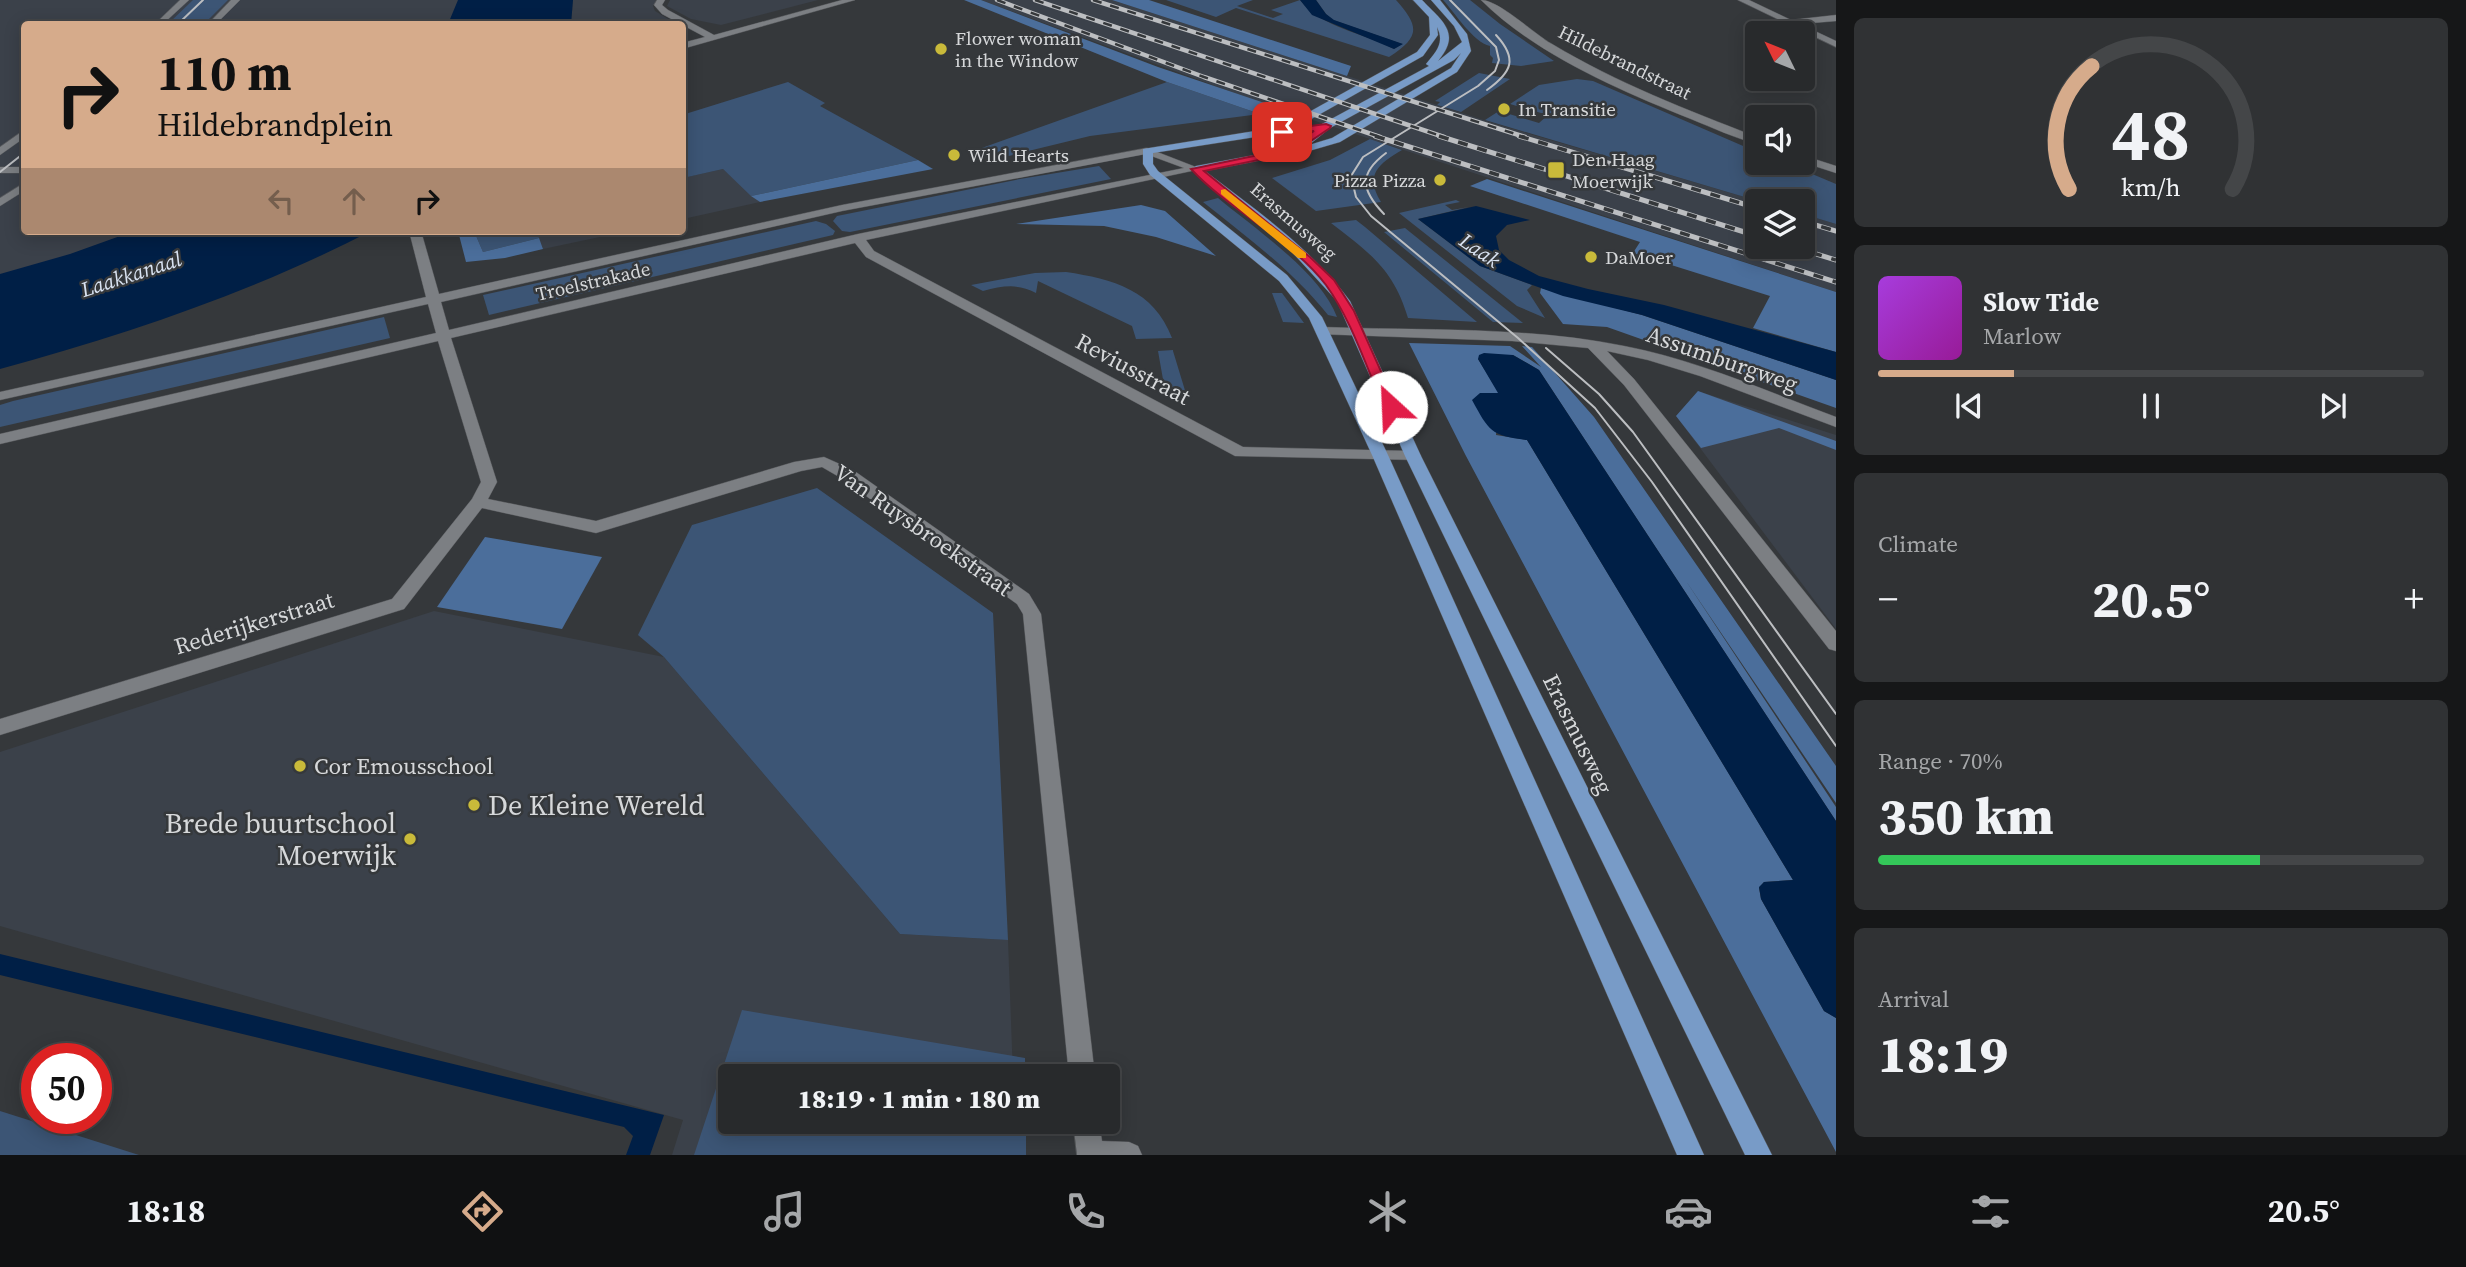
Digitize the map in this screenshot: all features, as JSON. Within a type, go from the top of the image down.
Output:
[{"type":"main road","points":[[1417,0],[1432,18],[1444,27],[1447,38],[1441,53],[1423,71]]},
{"type":"main road","points":[[1196,169],[1320,145],[1348,134],[1448,74],[1465,59],[1468,51],[1459,27],[1435,0]]},
{"type":"main road","points":[[1262,133],[1301,121],[1420,54],[1434,35],[1432,18]]},
{"type":"main road","points":[[1290,151],[1326,126],[1451,58],[1465,43]]},
{"type":"main road","points":[[1326,126],[1147,150],[1148,164],[1158,176],[1283,278],[1308,306],[1322,331],[1380,455],[1691,1155]]},
{"type":"main road","name":"Erasmusweg","points":[[1196,169],[1322,274],[1342,301],[1413,456],[1759,1155]]},
{"type":"street","points":[[162,21],[186,0]]},
{"type":"street","points":[[215,21],[236,0]]},
{"type":"street","points":[[661,0],[659,5],[665,12],[682,21]]},
{"type":"street","points":[[686,45],[851,0]]},
{"type":"street","name":"Hildebrandstraat","points":[[1485,0],[1532,34],[1602,74],[1745,136]]},
{"type":"street","points":[[1742,0],[1782,21]]},
{"type":"street","points":[[1806,21],[1836,18]]},
{"type":"street","points":[[686,23],[713,38]]},
{"type":"street","points":[[1815,35],[1836,44]]},
{"type":"street","points":[[0,152],[21,135]]},
{"type":"street","name":"Erasmusweg","points":[[1147,150],[1196,169]]},
{"type":"street","name":"Troelstrakade","points":[[0,396],[865,203],[1147,150]]},
{"type":"street","points":[[1815,163],[1836,170]]},
{"type":"street","name":"Troelstrakade","points":[[0,439],[858,238],[1196,169]]},
{"type":"street","points":[[0,170],[21,170]]},
{"type":"street","points":[[0,203],[21,188]]},
{"type":"street","points":[[416,235],[489,482],[478,502]]},
{"type":"street","name":"Reviusstraat","points":[[858,238],[870,254],[1240,452],[1413,456]]},
{"type":"street","points":[[1322,331],[1542,338],[1592,345],[1629,382],[1836,644]]},
{"type":"street","name":"Assumburgweg","points":[[1592,345],[1635,352],[1671,363],[1836,422]]},
{"type":"street","name":"Van Ruysbroekstraat","points":[[478,502],[596,527],[800,466],[824,462],[847,474],[1023,599],[1032,614],[1081,1064]]},
{"type":"street","name":"Rederijkerstraat","points":[[0,727],[398,604],[478,502]]},
{"type":"street","points":[[1088,1134],[1090,1154],[1129,1155]]},
{"type":"shaded area","points":[[0,0],[548,0],[540,21],[21,21],[21,235],[150,235],[0,289]]},
{"type":"shaded area","points":[[193,0],[228,0],[207,21],[171,21]]},
{"type":"shaded area","points":[[573,0],[656,0],[653,6],[655,11],[668,19],[629,21],[571,21]]},
{"type":"shaded area","points":[[670,0],[818,0],[721,25],[691,19],[667,6]]},
{"type":"shaded area","points":[[964,0],[981,0],[1158,67],[1285,110],[1260,114],[1167,82]]},
{"type":"shaded area","points":[[981,0],[1112,0],[1496,124],[1745,197],[1745,259],[1815,259],[1815,218],[1836,224],[1836,292],[1273,107]]},
{"type":"shaded area","points":[[1112,0],[1149,0],[1351,66],[1347,76]]},
{"type":"shaded area","points":[[1166,0],[1253,0],[1237,6],[1273,18],[1283,14],[1271,10],[1300,0],[1320,18],[1394,49],[1402,44],[1333,20],[1316,0],[1396,0],[1409,17],[1413,31],[1407,43],[1389,57],[1236,8],[1216,17]]},
{"type":"shaded area","points":[[1443,0],[1470,0],[1554,61],[1521,66],[1492,63],[1490,46],[1477,39]]},
{"type":"shaded area","points":[[1479,73],[1510,79],[1461,112],[1437,105],[1440,102],[1435,101]]},
{"type":"shaded area","points":[[1577,79],[1593,81],[1745,147],[1745,175],[1815,175],[1836,184],[1836,224],[1815,218],[1815,189],[1745,189],[1745,197],[1485,120],[1499,111],[1539,123],[1548,115],[1510,104],[1539,85]]},
{"type":"shaded area","points":[[788,82],[825,103],[820,106],[918,160],[751,196],[723,169],[686,177],[686,114]]},
{"type":"shaded area","points":[[1167,82],[1260,114],[1090,136],[992,160],[979,149]]},
{"type":"shaded area","points":[[1370,139],[1402,150],[1376,171],[1374,184],[1381,202],[1316,211],[1272,178],[1330,160]]},
{"type":"shaded area","points":[[918,160],[933,169],[760,202],[751,196]]},
{"type":"shaded area","points":[[1099,166],[1111,179],[850,232],[842,231],[833,221],[837,216]]},
{"type":"shaded area","points":[[723,169],[760,202],[686,218],[686,177]]},
{"type":"shaded area","points":[[1487,179],[1836,292],[1836,352],[1753,328],[1770,296],[1633,253],[1640,242],[1470,186]]},
{"type":"shaded area","points":[[1218,198],[1302,268],[1329,300],[1337,317],[1328,315],[1285,269],[1203,202]]},
{"type":"shaded area","points":[[1456,200],[1460,202],[1445,205],[1452,210],[1469,207],[1418,219],[1480,266],[1532,285],[1527,290],[1545,318],[1517,306],[1399,213]]},
{"type":"shaded area","points":[[1141,205],[1165,211],[1216,256],[1156,237],[1104,226],[1016,224]]},
{"type":"shaded area","points":[[1356,220],[1477,322],[1408,318],[1396,287],[1388,275],[1369,254],[1331,223]]},
{"type":"shaded area","points":[[816,221],[835,231],[833,235],[489,315],[483,295]]},
{"type":"shaded area","points":[[1405,228],[1523,323],[1493,322],[1384,232]]},
{"type":"shaded area","points":[[459,235],[476,235],[483,252],[539,238],[543,249],[505,258],[466,262]]},
{"type":"shaded area","points":[[476,235],[537,235],[539,238],[483,252]]},
{"type":"shaded area","points":[[537,235],[609,235],[543,249]]},
{"type":"shaded area","points":[[1066,272],[1115,283],[1143,298],[1154,308],[1172,338],[1136,339],[1132,326],[1038,281],[1036,293],[1010,286],[983,291],[971,285],[1035,273]]},
{"type":"shaded area","points":[[1541,288],[1642,315],[1836,380],[1836,408],[1607,327],[1563,324],[1540,293]]},
{"type":"shaded area","points":[[1272,293],[1282,293],[1304,323],[1283,322]]},
{"type":"shaded area","points":[[384,317],[390,338],[0,427],[0,405],[13,401]]},
{"type":"shaded area","points":[[1409,343],[1510,346],[1541,367],[1522,346],[1532,347],[1594,417],[1836,766],[1836,803],[1686,581],[1836,807],[1836,821],[1539,370],[1513,355],[1478,359],[1499,393],[1496,435],[1527,440],[1793,880],[1764,882],[1759,888],[1761,899],[1824,1011],[1836,1018],[1836,1152],[1466,456]]},
{"type":"shaded area","points":[[1173,350],[1187,397],[1164,385],[1158,351]]},
{"type":"shaded area","points":[[1698,391],[1836,435],[1836,629],[1676,416]]},
{"type":"shaded area","points":[[1698,391],[1836,441],[1836,450],[1779,428],[1701,448],[1676,416]]},
{"type":"shaded area","points":[[817,488],[993,613],[1008,940],[900,934],[664,657],[638,635],[692,525]]},
{"type":"shaded area","points":[[485,537],[602,557],[562,629],[437,607]]},
{"type":"shaded area","name":"Brede buurtschool Moerwijk","points":[[434,611],[664,657],[900,934],[1008,940],[1013,1064],[718,1064],[718,1134],[834,1134],[1016,1155],[672,1155],[683,1120],[0,926],[0,752]]},
{"type":"shaded area","points":[[742,1010],[1025,1058],[1025,1064],[724,1064]]},
{"type":"shaded area","points":[[718,1082],[718,1134],[1026,1134],[1026,1155],[694,1155]]},
{"type":"shaded area","points":[[0,1111],[21,1118],[21,1134],[73,1134],[139,1155],[0,1155]]},
{"type":"water","points":[[458,0],[573,0],[571,21],[449,21]]},
{"type":"water","points":[[1300,0],[1316,0],[1334,20],[1403,44],[1394,49],[1312,15]]},
{"type":"water","name":"Laak","points":[[1476,206],[1530,220],[1507,225],[1496,236],[1499,250],[1509,260],[1539,276],[1664,305],[1836,352],[1836,380],[1642,315],[1563,296],[1480,266],[1418,219]]},
{"type":"water","name":"Laakkanaal","points":[[123,235],[363,235],[281,273],[189,310],[0,369],[0,274],[70,254]]},
{"type":"water","points":[[1479,355],[1513,355],[1539,370],[1836,821],[1836,1018],[1824,1011],[1761,899],[1759,887],[1764,882],[1793,880],[1527,440],[1498,434],[1492,430],[1472,400],[1480,393],[1498,393],[1478,359]]},
{"type":"water","points":[[0,954],[664,1115],[650,1155],[626,1155],[633,1136],[624,1127],[0,975]]},
{"type":"tram line","points":[[181,21],[203,0]]},
{"type":"tram line","points":[[1450,0],[1496,47],[1499,60],[1495,71],[1478,86],[1363,157],[1351,176],[1356,197],[1371,216],[1518,338],[1595,408],[1652,482],[1836,746]]},
{"type":"tram line","points":[[1487,90],[1502,77],[1509,65],[1507,51],[1496,35]]},
{"type":"tram line","points":[[1384,214],[1367,190],[1366,182],[1371,168],[1386,153]]},
{"type":"tram line","points":[[0,172],[21,155]]},
{"type":"tram line","points":[[1546,348],[1599,394],[1633,432],[1836,714]]},
{"type":"railway","points":[[997,0],[1204,77],[1380,137]]},
{"type":"railway","points":[[1035,0],[1444,137]]},
{"type":"railway","points":[[1093,0],[1525,137]]},
{"type":"railway","points":[[1375,136],[1836,282]]},
{"type":"railway","points":[[1439,136],[1745,232]]},
{"type":"railway","points":[[1519,136],[1745,204]]},
{"type":"railway","points":[[1815,225],[1836,231]]},
{"type":"railway","points":[[1815,254],[1836,260]]},
{"type":"slow traffic","points":[[1225,192],[1302,255]]},
{"type":"place","name":"Flower woman in the Window","points":[[941,49]]},
{"type":"place","name":"In Transitie","points":[[1504,109]]},
{"type":"place","name":"Wild Hearts","points":[[954,155]]},
{"type":"place","name":"Den Haag Moerwijk","points":[[1556,170]]},
{"type":"place","name":"Pizza Pizza","points":[[1440,180]]},
{"type":"place","name":"DaMoer","points":[[1591,257]]},
{"type":"place","name":"Cor Emousschool","points":[[300,766]]},
{"type":"place","name":"De Kleine Wereld","points":[[474,805]]},
{"type":"place","name":"Brede buurtschool Moerwijk","points":[[410,839]]},
{"type":"route","points":[[1282,132],[1326,126],[1290,151],[1196,169],[1306,259],[1329,282],[1348,311],[1391,407]]}]
